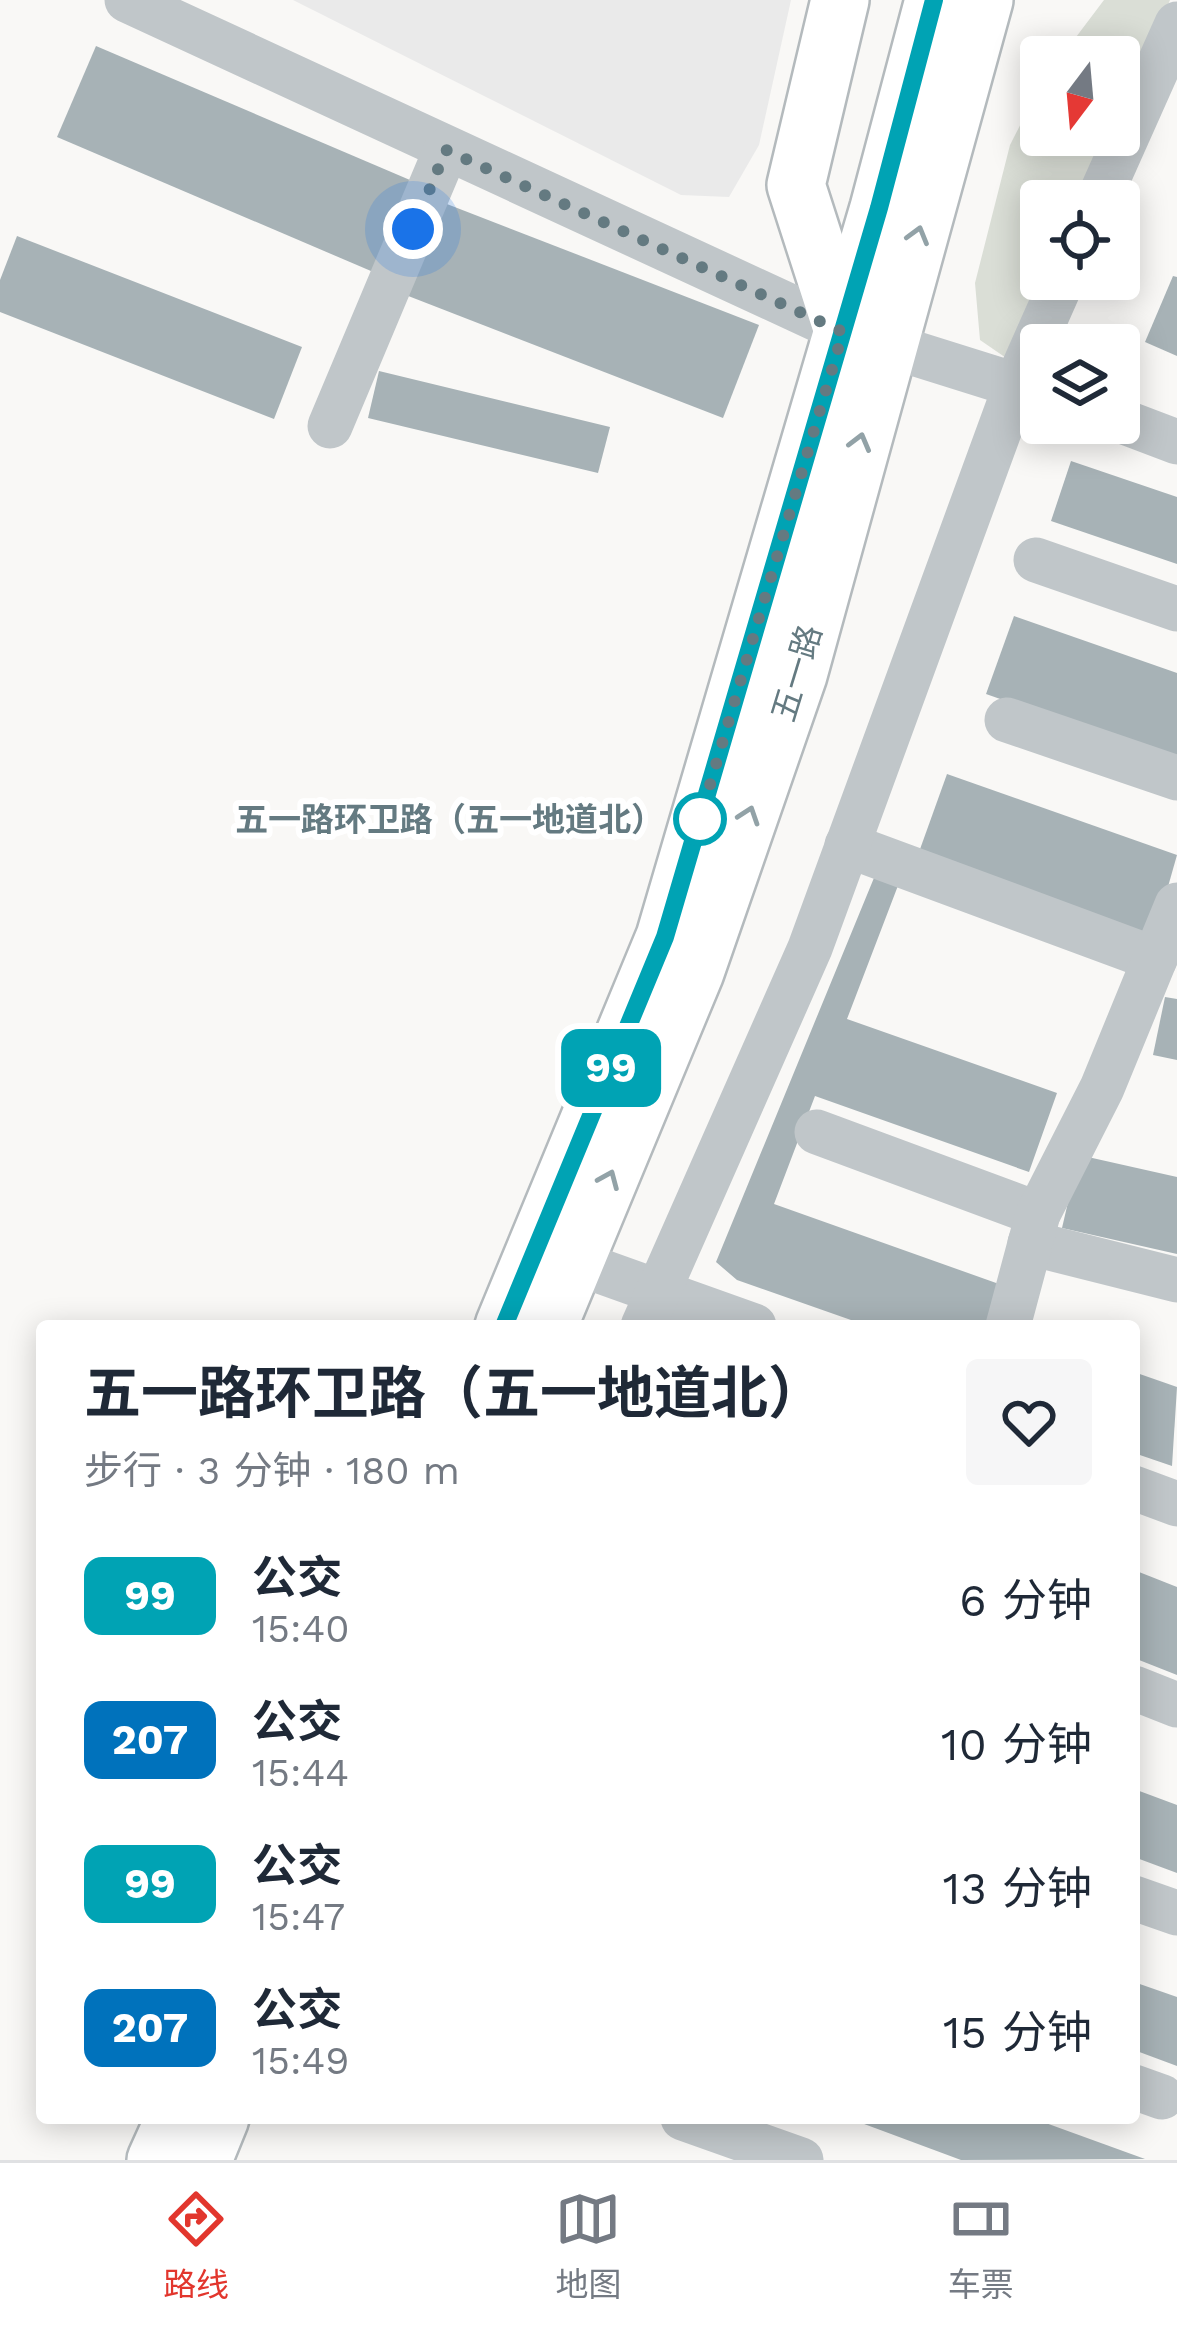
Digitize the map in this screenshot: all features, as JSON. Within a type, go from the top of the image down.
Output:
[{"type":"main road","points":[[840,0],[796,184],[864,339]]},
{"type":"main road","name":"五一路","points":[[864,339],[934,0]]},
{"type":"main road","name":"五一路","points":[[549,1320],[555,1255],[864,339],[937,166],[984,0]]},
{"type":"main road","points":[[937,166],[1015,0]]},
{"type":"main road","name":"五一路","points":[[508,1320],[555,1255]]},
{"type":"main road","points":[[156,2160],[172,2124]]},
{"type":"main road","points":[[202,2160],[217,2124]]},
{"type":"street","points":[[127,0],[864,339],[1020,387]]},
{"type":"street","points":[[1107,180],[1177,24]]},
{"type":"street","points":[[330,426],[446,150]]},
{"type":"street","points":[[651,1309],[810,948],[1020,409]]},
{"type":"street","points":[[1140,428],[1177,442]]},
{"type":"street","points":[[1036,560],[1177,609]]},
{"type":"street","points":[[1007,720],[1177,778]]},
{"type":"street","points":[[847,845],[1155,959]]},
{"type":"street","points":[[1010,1320],[1034,1229],[1102,1088],[1177,905]]},
{"type":"street","points":[[817,1132],[1034,1229],[1177,1280]]},
{"type":"street","points":[[555,1255],[651,1309],[718,1320]]},
{"type":"street","points":[[1140,1490],[1177,1504]]},
{"type":"street","points":[[1140,1690],[1177,1705]]},
{"type":"street","points":[[1140,1900],[1177,1913]]},
{"type":"street","points":[[734,2126],[801,2160]]},
{"type":"shaded area","points":[[293,0],[791,0],[759,145],[729,197],[681,195]]},
{"type":"shaded area","points":[[1104,0],[1170,0],[1140,68],[1140,36],[1077,36]]},
{"type":"shaded area","points":[[1020,125],[1020,156],[1101,156],[1090,180],[1020,180],[1020,300],[1034,300],[1025,324],[1020,324],[1012,362],[980,340],[975,283],[1010,145]]},
{"type":"building","points":[[96,46],[417,183],[378,274],[57,137]]},
{"type":"building","points":[[434,199],[759,325],[723,418],[398,292]]},
{"type":"building","points":[[17,236],[302,347],[274,419],[0,312],[0,280]]},
{"type":"building","points":[[1173,276],[1177,277],[1177,356],[1145,342]]},
{"type":"building","points":[[379,371],[610,427],[598,473],[368,418]]},
{"type":"building","points":[[1071,461],[1177,497],[1177,564],[1051,521]]},
{"type":"building","points":[[1014,616],[1177,673],[1177,761],[986,694]]},
{"type":"building","points":[[947,774],[1177,855],[1154,936],[919,852]]},
{"type":"building","points":[[876,873],[899,883],[847,1019],[1057,1093],[1029,1172],[815,1096],[774,1204],[999,1284],[987,1320],[851,1320],[737,1280],[716,1262]]},
{"type":"building","points":[[1165,997],[1177,999],[1177,1060],[1153,1055]]},
{"type":"building","points":[[1079,1155],[1177,1177],[1177,1254],[1062,1228]]},
{"type":"building","points":[[1140,1374],[1177,1387],[1172,1466],[1140,1455]]},
{"type":"building","points":[[1140,1572],[1177,1587],[1177,1675],[1140,1660]]},
{"type":"building","points":[[1140,1791],[1177,1805],[1177,1873],[1140,1859]]},
{"type":"building","points":[[1140,1984],[1177,1997],[1177,2066],[1140,2052]]},
{"type":"building","points":[[864,2124],[1049,2124],[1145,2159],[961,2160]]},
{"type":"bus line","name":"99","points":[[506,1320],[665,937],[879,208],[934,0]]},
{"type":"place","name":"五一路环卫路（五一地道北）","points":[[700,819]]},
{"type":"route","points":[[413,229],[446,150],[843,332],[700,819]]}]
